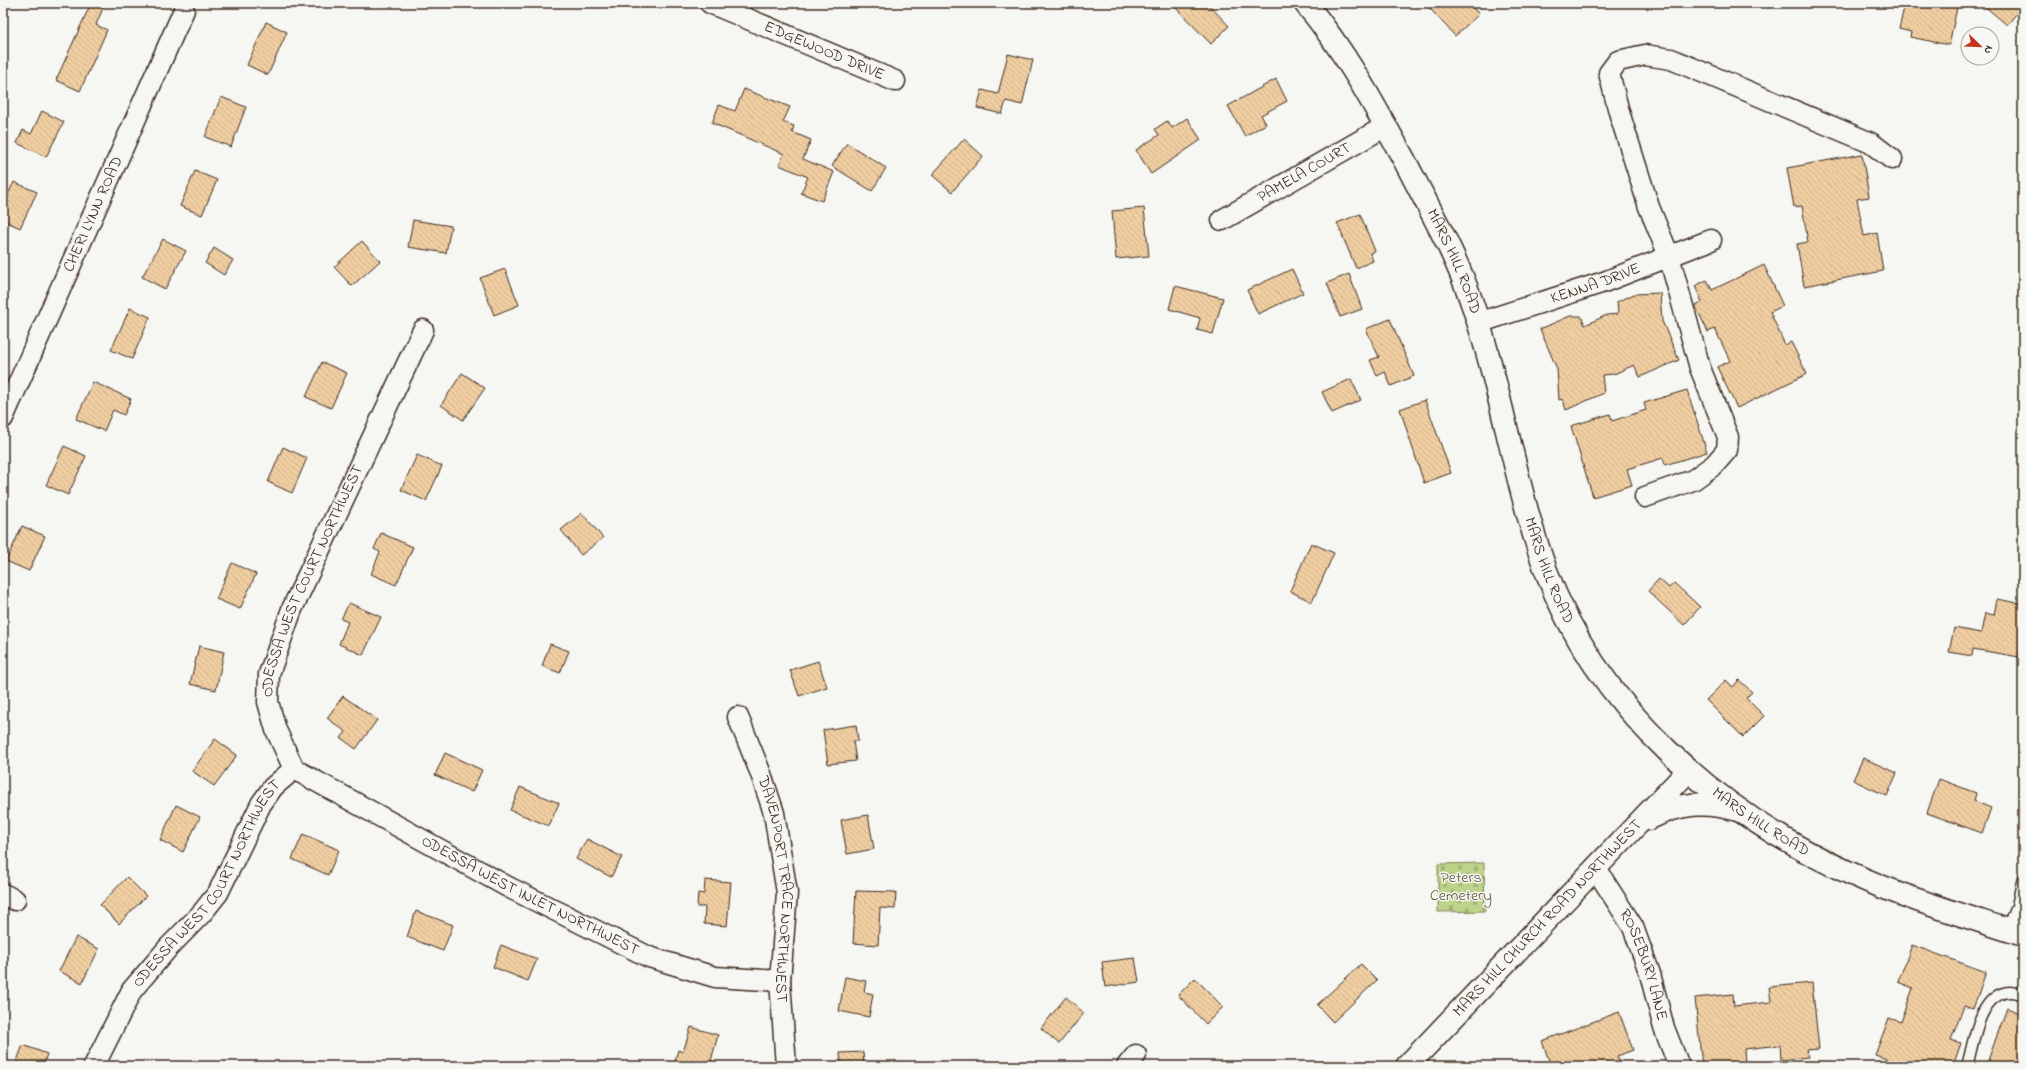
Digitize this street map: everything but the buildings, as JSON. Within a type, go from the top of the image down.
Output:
[{"type":"main road","name":"MARS HILL ROAD","points":[[1305,3],[1324,26],[1357,76],[1386,126],[1453,252],[1478,323],[1525,506],[1546,570],[1561,605],[1577,636],[1610,687],[1648,730],[1689,770],[1739,810],[1782,838],[1850,873],[1927,904],[2015,933]]},
{"type":"main road","name":"MARS HILL CHURCH ROAD NORTHWEST","points":[[1407,1066],[1689,770]]},
{"type":"main road","points":[[1638,824],[1667,809],[1681,806],[1711,804],[1739,810]]},
{"type":"street","name":"EDGEWOOD DRIVE","points":[[710,3],[895,81]]},
{"type":"street","name":"CHERI LYNN ROAD","points":[[3,418],[184,10]]},
{"type":"street","points":[[1645,497],[1693,480],[1714,465],[1727,450],[1728,437],[1700,368],[1669,256],[1649,207],[1619,112],[1609,73],[1618,61],[1645,55],[1671,59],[1871,143],[1892,159]]},
{"type":"street","name":"PAMELA COURT","points":[[1222,220],[1386,126]]},
{"type":"street","name":"KENNA DRIVE","points":[[1478,323],[1604,282],[1711,240]]},
{"type":"street","name":"ODESSA WEST COURT NORTHWEST","points":[[94,1066],[132,990],[168,948],[202,913],[218,893],[261,804],[273,787],[294,769],[276,730],[268,702],[269,674],[295,602],[423,330]]},
{"type":"street","name":"DAVENPORT TRACE NORTHWEST","points":[[738,717],[761,774],[774,813],[787,893],[780,981],[786,1066]]},
{"type":"street","name":"ODESSA WEST INLET NORTHWEST","points":[[294,769],[508,887],[649,957],[715,977],[780,981]]},
{"type":"street","name":"ROSEBURY LANE","points":[[1596,869],[1633,927],[1650,974],[1664,1028],[1679,1066]]},
{"type":"lane","points":[[2015,933],[2017,906],[2023,877]]},
{"type":"lane","points":[[1967,1066],[1983,1010],[1992,997],[2011,992],[2023,995]]},
{"type":"green space","name":"Peters Cemetery","points":[[1484,863],[1485,911],[1438,912],[1438,864]]}]
